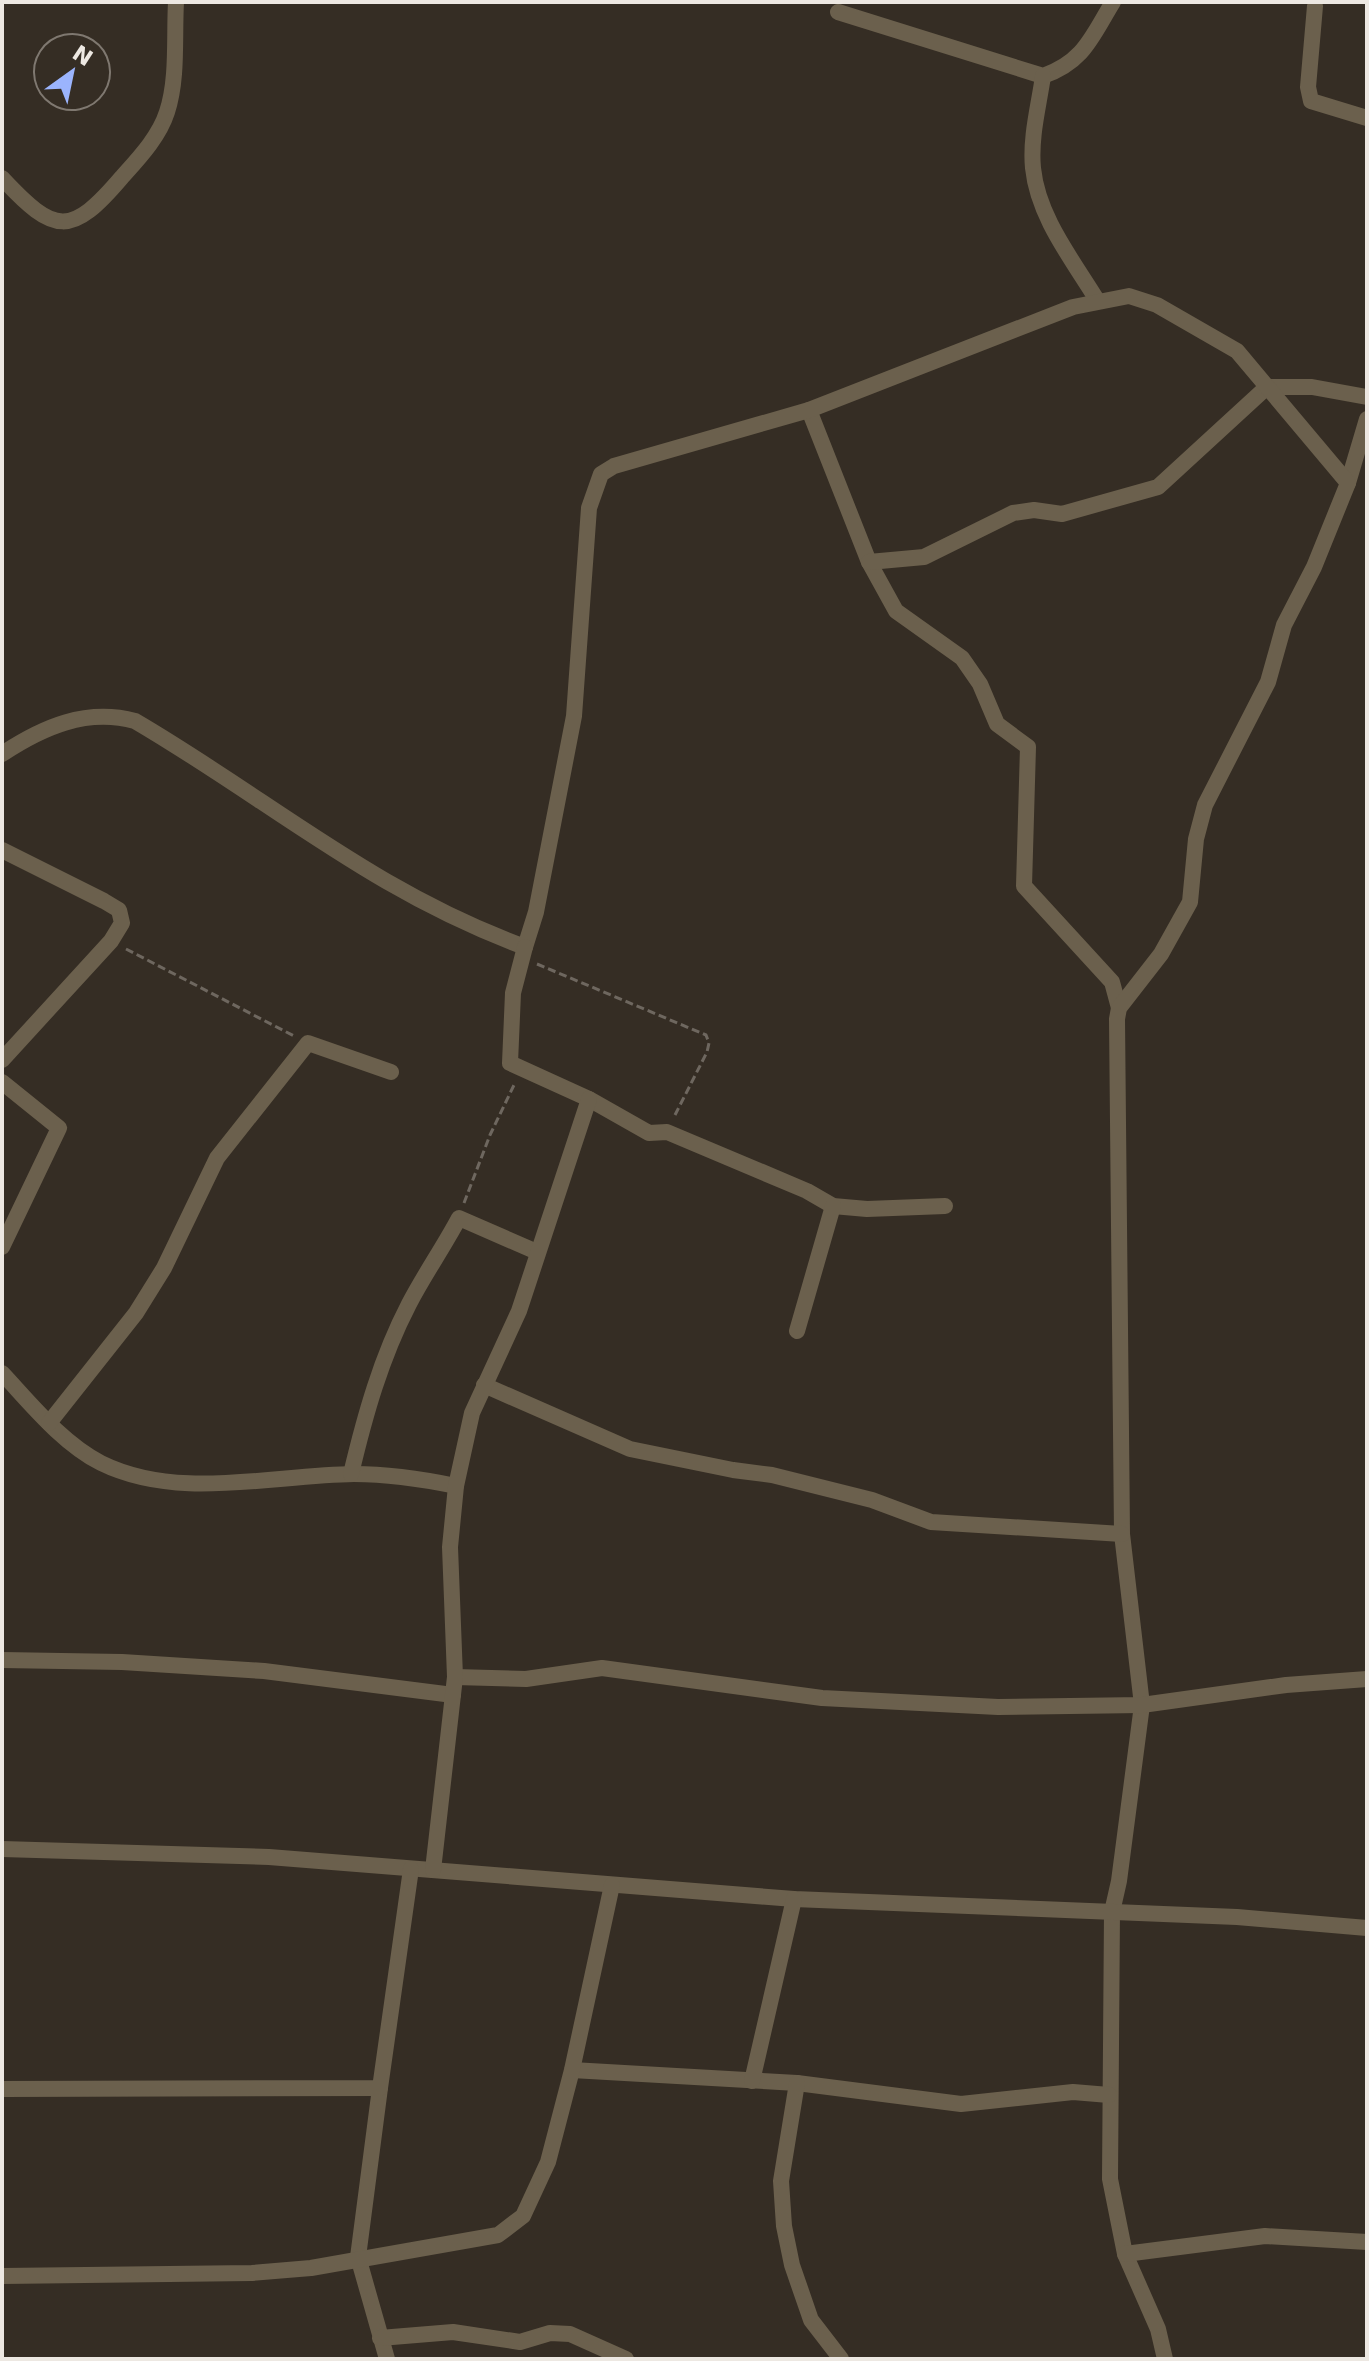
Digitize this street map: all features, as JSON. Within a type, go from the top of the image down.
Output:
[{"type":"street","points":[[2,178],[32,211],[54,220],[74,221],[94,210],[148,147],[166,114],[171,97],[176,2]]},
{"type":"street","points":[[838,12],[1043,76],[1064,68],[1080,56],[1113,2]]},
{"type":"street","points":[[1315,6],[1308,87],[1311,101],[1367,118]]},
{"type":"street","points":[[1043,76],[1034,136],[1033,169],[1038,193],[1046,215],[1097,300]]},
{"type":"street","points":[[945,1206],[833,1206],[807,1191],[667,1132],[649,1133],[589,1099],[510,1063],[510,1020],[536,912],[574,716],[589,508],[601,474],[614,466],[809,410],[1097,300],[1129,296],[1157,305],[1237,351],[1348,483]]},
{"type":"street","points":[[869,562],[916,560],[1013,513],[1034,510],[1062,514],[1106,505],[1158,487],[1267,387],[1312,387],[1367,397]]},
{"type":"street","points":[[809,410],[869,562],[896,611],[962,658],[980,684],[997,724],[1028,747],[1024,886],[1112,982],[1119,1008],[1122,1534],[1142,1705],[1119,1881],[1112,1912],[1110,2179],[1125,2254],[1158,2329],[1165,2359]]},
{"type":"street","points":[[1119,1008],[1161,954],[1190,902],[1196,839],[1205,805],[1268,682],[1284,625],[1314,567],[1348,483],[1367,419]]},
{"type":"street","points":[[2,754],[70,720],[112,715],[135,721],[387,885],[524,953]]},
{"type":"street","points":[[2,850],[119,910],[122,923],[111,941],[2,1060]]},
{"type":"street","points":[[49,1423],[136,1313],[164,1268],[217,1158],[308,1043],[391,1072]]},
{"type":"street","points":[[2,1082],[59,1128],[2,1247]]},
{"type":"street","points":[[433,1870],[455,1677],[449,1562],[456,1486],[472,1413],[519,1311],[589,1099]]},
{"type":"street","points":[[797,1331],[833,1206]]},
{"type":"street","points":[[351,1474],[366,1407],[407,1307],[459,1218],[537,1252]]},
{"type":"street","points":[[2,1373],[49,1423],[99,1462],[142,1479],[186,1483],[301,1480],[351,1474],[401,1477],[456,1486]]},
{"type":"street","points":[[484,1385],[630,1449],[772,1475],[872,1500],[931,1522],[1122,1534]]},
{"type":"street","points":[[2,1660],[122,1662],[264,1671],[453,1695]]},
{"type":"street","points":[[455,1677],[526,1679],[602,1668],[822,1698],[998,1707],[1142,1705],[1286,1685],[1367,1679]]},
{"type":"street","points":[[2,1849],[269,1857],[794,1899],[1112,1912],[1367,1928]]},
{"type":"street","points":[[387,2359],[358,2257],[411,1869]]},
{"type":"street","points":[[2,2276],[252,2273],[311,2268],[358,2257],[498,2235],[523,2216],[548,2162],[572,2070],[612,1885]]},
{"type":"street","points":[[752,2081],[794,1899]]},
{"type":"street","points":[[572,2070],[797,2083],[961,2104],[1073,2092],[1109,2095]]},
{"type":"street","points":[[797,2083],[781,2181],[784,2226],[792,2265],[811,2320],[841,2359]]},
{"type":"street","points":[[2,2089],[380,2088]]},
{"type":"street","points":[[1125,2254],[1265,2236],[1367,2242]]},
{"type":"street","points":[[380,2338],[453,2332],[520,2342],[550,2333],[570,2334],[626,2359]]},
{"type":"path","points":[[111,941],[308,1043]]},
{"type":"path","points":[[524,953],[706,1035],[709,1043],[707,1052],[667,1132]]},
{"type":"path","points":[[459,1218],[490,1135],[513,1087],[510,1063]]}]
